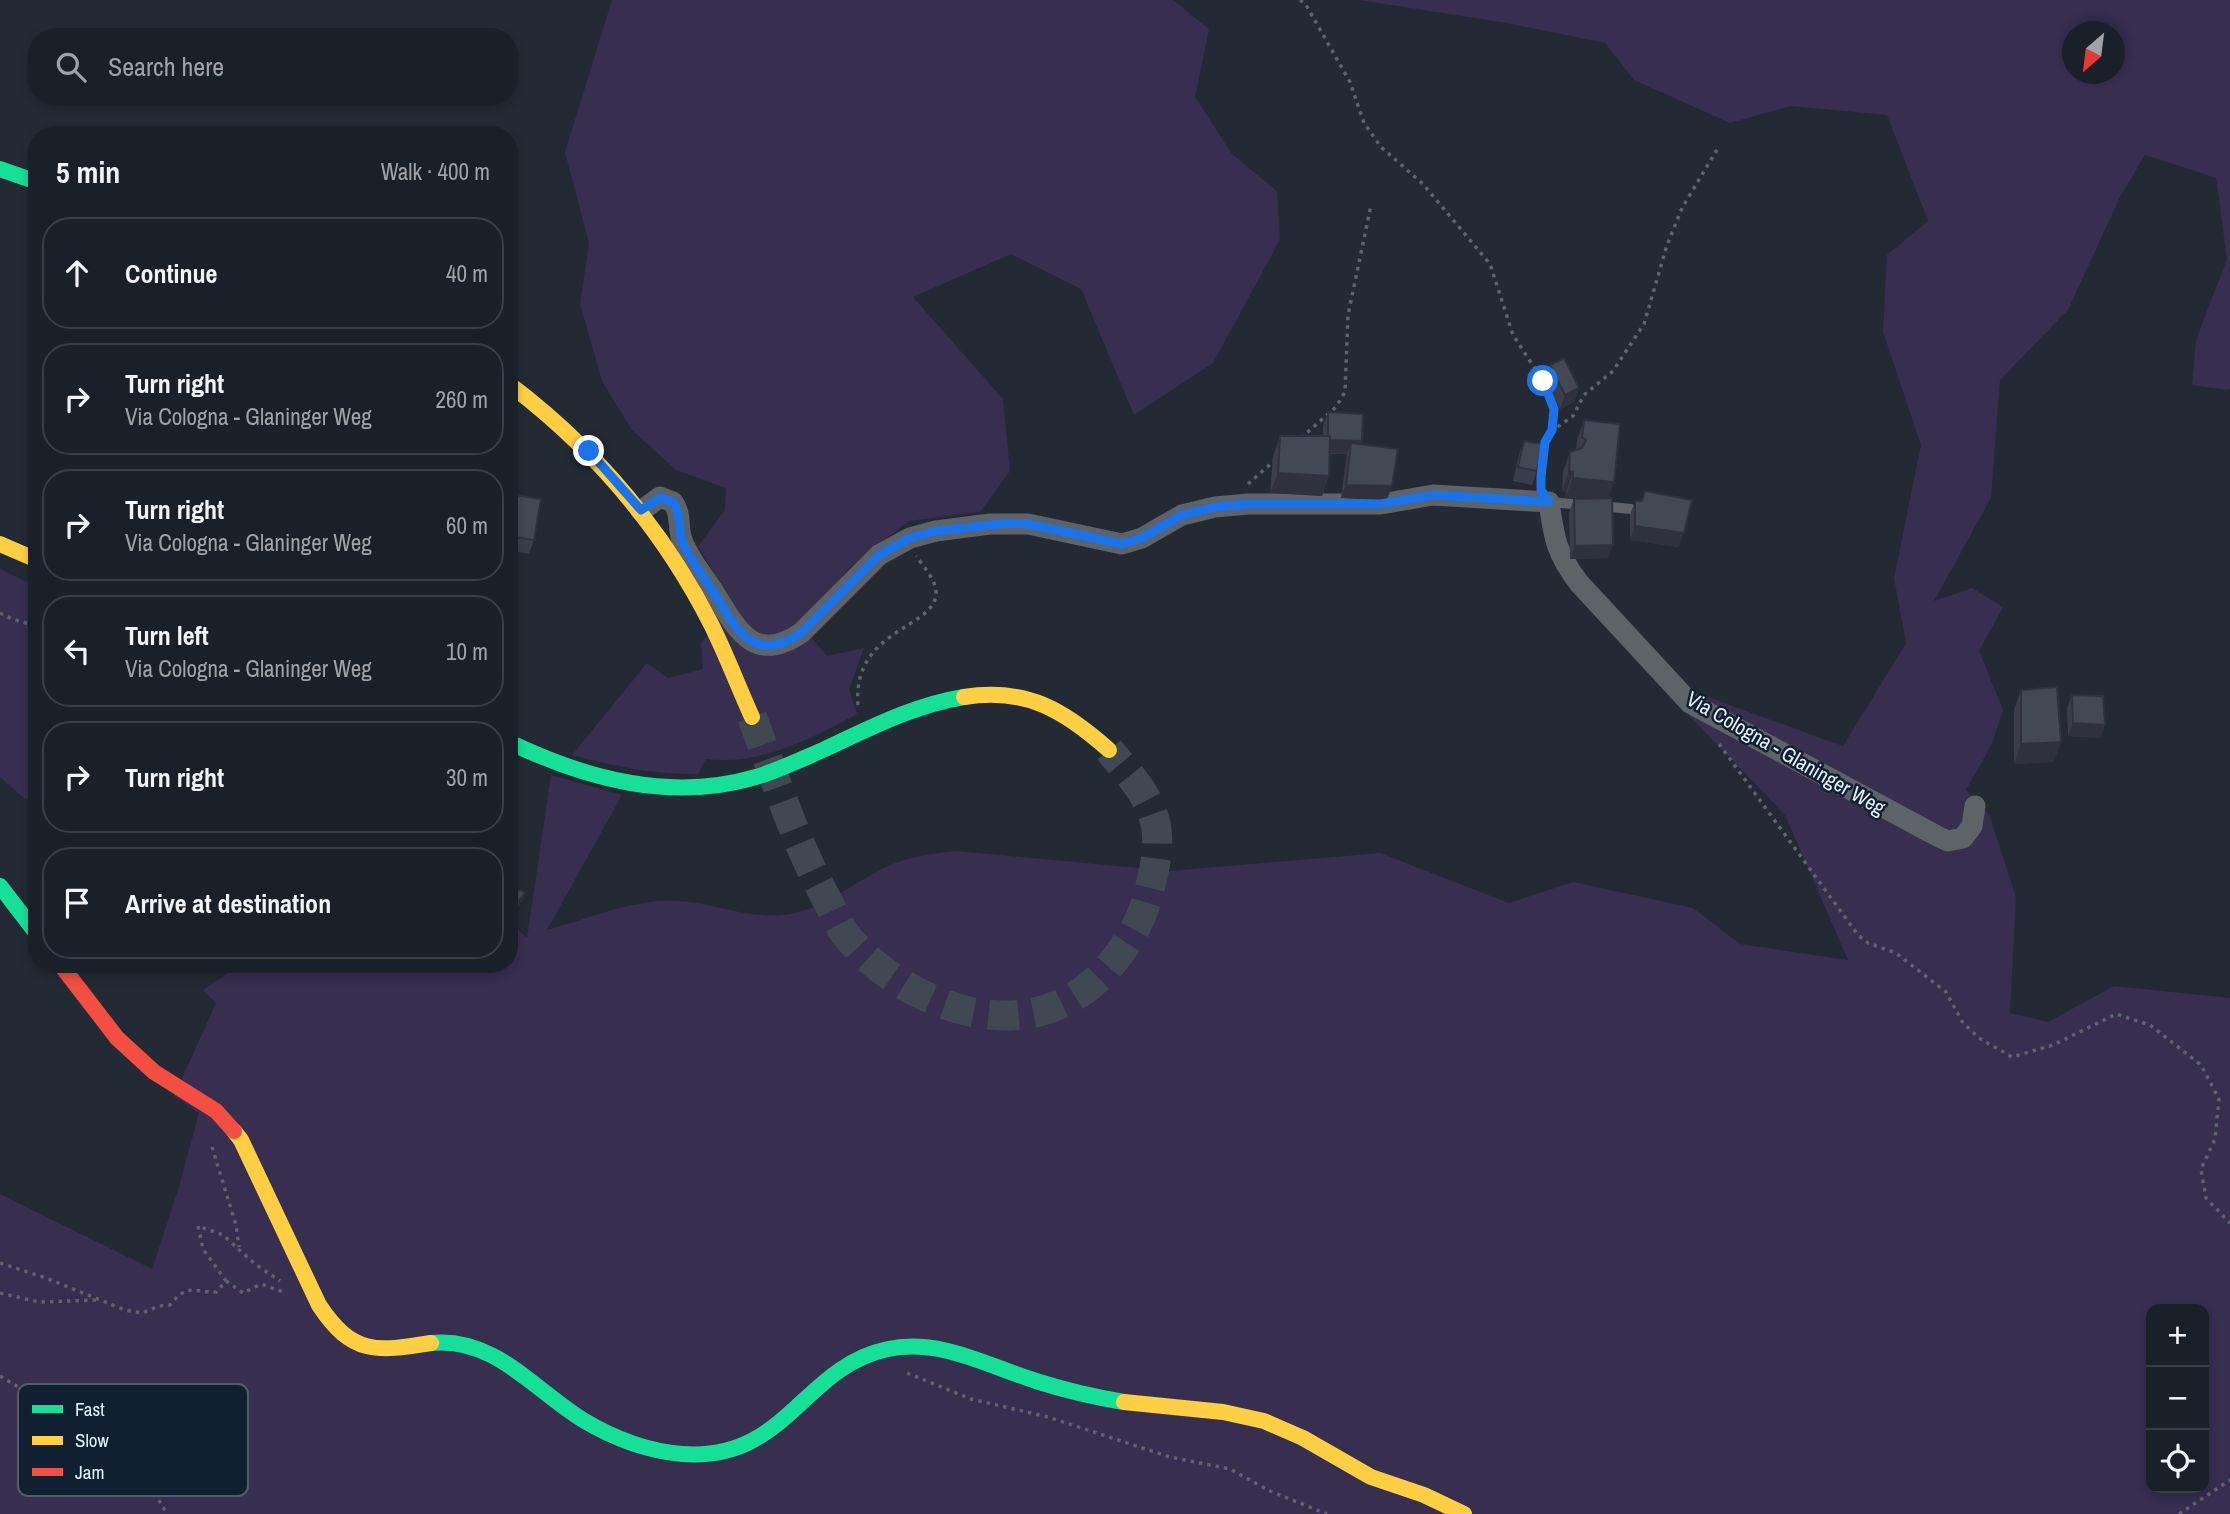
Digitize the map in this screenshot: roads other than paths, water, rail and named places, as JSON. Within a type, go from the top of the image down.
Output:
[{"type":"street","points":[[0,169],[28,180]]},
{"type":"street","points":[[518,391],[558,421],[589,451],[641,510],[669,550],[699,602],[752,717]]},
{"type":"street","points":[[641,510],[660,498],[673,502],[687,551],[741,633],[763,646],[775,647],[801,633],[866,566],[895,545],[936,531],[1009,523],[1028,524],[1122,544],[1142,538],[1182,515],[1215,507],[1248,504],[1381,504],[1433,495],[1549,502]]},
{"type":"street","name":"Via Cologna - Glaninger Weg","points":[[1549,502],[1554,537],[1565,564],[1579,583],[1690,703],[1948,841],[1963,838],[1968,833],[1975,806]]},
{"type":"street","points":[[0,544],[28,556]]},
{"type":"street","points":[[518,747],[567,769],[592,776],[639,785],[686,787],[752,778],[788,766],[863,731],[950,698],[1004,695],[1035,701],[1058,710],[1082,725],[1109,750]]},
{"type":"street","points":[[0,886],[28,922]]},
{"type":"street","points":[[68,973],[117,1038],[154,1072],[216,1111],[242,1140],[320,1305],[334,1328],[353,1342],[380,1349],[441,1341],[476,1346],[503,1362],[587,1425],[624,1441],[698,1456],[730,1450],[772,1430],[826,1380],[859,1359],[877,1351],[919,1346],[943,1350],[1033,1381],[1111,1400],[1156,1407],[1228,1412],[1267,1421],[1321,1448],[1364,1474],[1418,1493],[1464,1514]]},
{"type":"lane","points":[[1549,502],[1631,509]]},
{"type":"tunnel","points":[[752,717],[805,854],[850,940],[874,964],[911,989],[937,1002],[991,1015],[1018,1015],[1043,1010],[1068,1000],[1091,985],[1128,941],[1141,916],[1155,863],[1156,826],[1144,794],[1109,750]]}]
